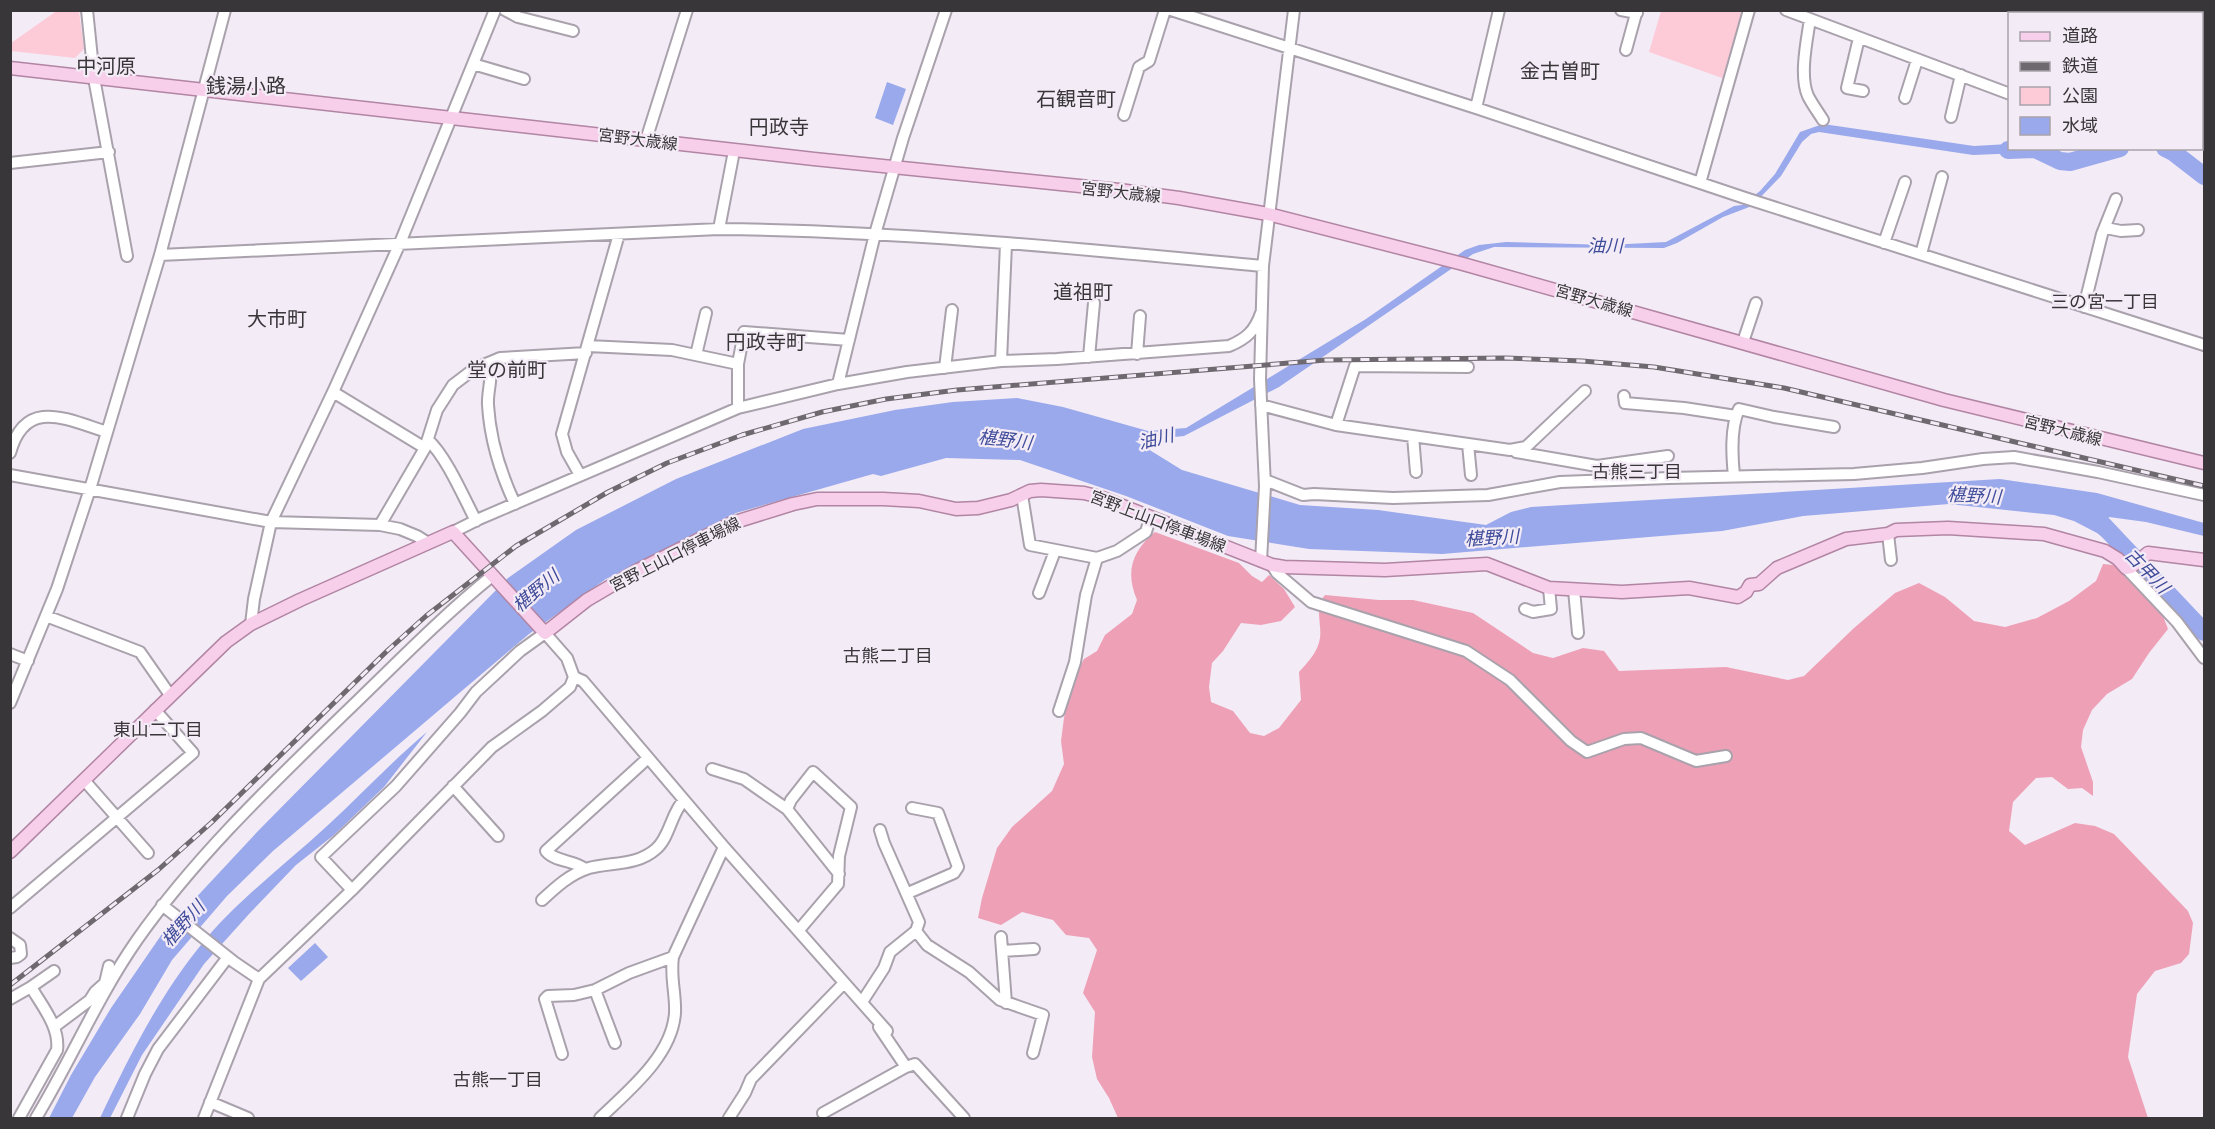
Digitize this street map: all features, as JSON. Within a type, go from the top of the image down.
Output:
[{"type":"main road","name":"宮野大歳線","points":[[10,68],[734,150],[1119,190],[1268,214],[1463,264],[1975,408],[2205,464]]},
{"type":"main road","name":"宮野上山口停車場線","points":[[543,632],[587,600],[638,570],[732,523],[817,499],[919,501],[956,509],[978,508],[1011,501],[1030,491],[1084,493],[1284,567],[1385,570],[1487,564],[1549,588],[1574,590],[1622,592],[1689,588],[1738,597],[1746,592],[1750,585],[1759,584],[1777,568],[1826,547],[1846,539],[1888,534],[1896,530],[1948,528],[2043,534],[2105,551],[2128,567]]},
{"type":"main road","points":[[10,852],[226,642],[251,624],[300,600],[453,532],[543,632]]},
{"type":"main road","points":[[2128,567],[2143,555],[2156,553],[2205,560]]},
{"type":"street","points":[[87,10],[94,78],[128,256]]},
{"type":"street","points":[[10,703],[57,589],[90,489],[160,255],[225,10]]},
{"type":"street","points":[[251,624],[254,599],[271,522],[400,243],[495,10]]},
{"type":"street","points":[[505,10],[518,17],[573,31]]},
{"type":"street","points":[[646,140],[687,10]]},
{"type":"street","points":[[838,384],[875,234],[946,10]]},
{"type":"street","points":[[1124,115],[1138,67],[1149,61],[1165,10]]},
{"type":"street","points":[[1171,10],[1476,108],[1762,204],[2205,345]]},
{"type":"street","points":[[1294,10],[1263,266],[1260,379],[1265,483],[1265,560],[1311,602],[1466,651],[1510,680],[1571,741],[1587,752],[1624,740],[1641,738],[1696,761],[1726,756]]},
{"type":"street","points":[[1476,108],[1499,10]]},
{"type":"street","points":[[1621,10],[1637,12],[1626,50]]},
{"type":"street","points":[[1700,183],[1749,10]]},
{"type":"street","points":[[1786,10],[2008,93]]},
{"type":"street","points":[[1809,19],[1804,62],[1805,84],[1807,94],[1823,120]]},
{"type":"street","points":[[1859,38],[1847,88],[1863,91]]},
{"type":"street","points":[[1905,98],[1917,60]]},
{"type":"street","points":[[473,64],[524,79]]},
{"type":"street","points":[[1951,117],[1961,75]]},
{"type":"street","points":[[719,229],[734,150]]},
{"type":"street","points":[[10,163],[109,152]]},
{"type":"street","points":[[1921,254],[1942,177]]},
{"type":"street","points":[[1884,243],[1905,182]]},
{"type":"street","points":[[2085,307],[2102,234],[2116,199]]},
{"type":"street","points":[[2106,228],[2121,231],[2138,230]]},
{"type":"street","points":[[160,255],[719,229],[875,234],[1263,266]]},
{"type":"street","points":[[580,475],[567,452],[562,434],[619,234]]},
{"type":"street","points":[[1001,361],[1006,244]]},
{"type":"street","points":[[1089,357],[1094,303]]},
{"type":"street","points":[[1743,342],[1756,303]]},
{"type":"street","points":[[945,368],[952,310]]},
{"type":"street","points":[[696,355],[706,313]]},
{"type":"street","points":[[453,532],[738,408],[838,384],[945,368],[1001,361],[1137,354],[1228,346],[1241,341],[1250,334],[1261,313]]},
{"type":"street","points":[[1137,354],[1140,316]]},
{"type":"street","points":[[738,408],[738,364],[744,332],[849,340]]},
{"type":"street","points":[[380,525],[426,444],[437,410],[453,385],[474,369],[500,358],[587,350],[672,350],[738,364]]},
{"type":"street","points":[[488,363],[491,369],[488,404],[496,460],[515,504]]},
{"type":"street","points":[[1336,425],[1354,366],[1468,367]]},
{"type":"street","points":[[1510,450],[1526,447],[1585,391]]},
{"type":"street","points":[[333,392],[426,444],[433,445],[476,521]]},
{"type":"street","points":[[1261,402],[1336,425],[1510,450],[1598,466],[1668,456]]},
{"type":"street","points":[[1624,404],[1685,404],[1736,416]]},
{"type":"street","points":[[1734,476],[1732,458],[1736,416],[1739,409],[1834,427]]},
{"type":"street","points":[[10,453],[16,435],[25,424],[42,415],[107,432]]},
{"type":"street","points":[[1413,436],[1416,472]]},
{"type":"street","points":[[1468,444],[1471,475]]},
{"type":"street","points":[[1265,483],[1303,495],[1393,498],[1488,495],[1560,482],[1669,477],[1854,474],[2014,457],[2205,495]]},
{"type":"street","points":[[1655,458],[1669,477]]},
{"type":"street","points":[[10,475],[271,522],[380,525],[400,528],[428,543]]},
{"type":"street","points":[[1022,495],[1030,545],[1097,558],[1117,551],[1146,532],[1150,518]]},
{"type":"street","points":[[1888,534],[1891,560]]},
{"type":"street","points":[[1039,593],[1055,550]]},
{"type":"street","points":[[1059,711],[1075,662],[1086,595],[1097,558]]},
{"type":"street","points":[[2128,567],[2177,622],[2205,658]]},
{"type":"street","points":[[36,1119],[64,1070],[107,983],[136,942],[165,908],[181,882],[262,795],[460,602],[494,578]]},
{"type":"street","points":[[1530,614],[1551,609],[1549,588]]},
{"type":"street","points":[[1574,590],[1578,633]]},
{"type":"street","points":[[46,616],[140,652],[170,695]]},
{"type":"street","points":[[204,1119],[259,979],[352,890],[492,747],[542,711],[570,687],[574,677],[567,658],[543,632],[476,692],[396,786],[321,856],[352,890]]},
{"type":"street","points":[[10,654],[28,661]]},
{"type":"street","points":[[574,677],[583,681],[724,847],[887,1032]]},
{"type":"street","points":[[10,908],[193,753],[155,710]]},
{"type":"street","points":[[585,869],[580,865],[549,855],[546,851],[648,758]]},
{"type":"street","points":[[712,769],[744,779],[787,809],[839,874]]},
{"type":"street","points":[[787,809],[791,800],[813,772],[851,807],[839,856],[838,884],[799,930]]},
{"type":"street","points":[[84,780],[148,853]]},
{"type":"street","points":[[453,786],[498,836]]},
{"type":"street","points":[[542,900],[561,883],[585,869],[625,864],[656,849],[684,800]]},
{"type":"street","points":[[908,893],[954,873],[958,867],[938,813],[912,808]]},
{"type":"street","points":[[862,1002],[884,968],[890,952],[916,931],[919,922],[880,830]]},
{"type":"street","points":[[600,1119],[652,1065],[668,1040],[673,1027],[675,1011],[671,973],[674,957],[724,847]]},
{"type":"street","points":[[165,908],[259,979]]},
{"type":"street","points":[[916,931],[927,945],[969,972],[1006,1003],[1043,1015],[1033,1053]]},
{"type":"street","points":[[1001,937],[1006,1003]]},
{"type":"street","points":[[10,938],[20,945],[21,954],[10,958]]},
{"type":"street","points":[[1002,951],[1034,949]]},
{"type":"street","points":[[127,1119],[145,1074],[159,1049],[225,954]]},
{"type":"street","points":[[562,1054],[545,999],[548,996],[574,995],[595,990],[629,973],[674,957]]},
{"type":"street","points":[[54,1027],[90,1000],[95,992],[107,983],[109,966]]},
{"type":"street","points":[[10,999],[54,971]]},
{"type":"street","points":[[729,1119],[751,1079],[844,982]]},
{"type":"street","points":[[19,1119],[57,1050],[58,1040],[54,1027],[31,987]]},
{"type":"street","points":[[595,990],[615,1043]]},
{"type":"street","points":[[877,1021],[879,1029],[914,1063],[964,1119]]},
{"type":"street","points":[[823,1113],[914,1063]]},
{"type":"street","points":[[210,1102],[248,1119]]},
{"type":"green space","points":[[58,10],[79,11],[84,49],[75,58],[11,51],[11,43]]},
{"type":"green space","points":[[1661,11],[1747,11],[1725,79],[1649,52]]},
{"type":"shaded area","points":[[1155,532],[1239,563],[1262,582],[1269,575],[1284,589],[1295,607],[1281,621],[1261,625],[1241,623],[1223,651],[1212,663],[1209,687],[1211,702],[1233,711],[1250,733],[1264,736],[1279,728],[1301,700],[1299,672],[1319,643],[1319,610],[1325,595],[1379,600],[1413,600],[1473,613],[1533,653],[1553,658],[1583,648],[1604,651],[1619,671],[1726,667],[1788,680],[1804,676],[1895,593],[1919,583],[1945,597],[1974,621],[2005,627],[2037,618],[2069,601],[2096,581],[2103,564],[2114,565],[2163,616],[2168,629],[2132,679],[2107,694],[2092,710],[2083,730],[2081,747],[2093,782],[2093,796],[2082,788],[2068,789],[2052,777],[2036,778],[2013,802],[2009,831],[2025,845],[2075,823],[2095,826],[2114,834],[2188,911],[2193,923],[2189,954],[2181,963],[2155,971],[2137,994],[2128,1057],[2148,1118],[1118,1118],[1097,1079],[1092,1057],[1095,1012],[1083,993],[1097,950],[1089,938],[1066,935],[1053,920],[1022,912],[1001,925],[978,918],[997,848],[1012,827],[1052,791],[1064,764],[1061,741],[1073,679],[1084,659],[1097,651],[1105,635],[1132,614],[1137,600],[1133,590],[1131,571],[1133,563],[1136,554]]},
{"type":"water","points":[[887,82],[906,89],[893,125],[875,118]]},
{"type":"water","name":"椹野川","points":[[1823,124],[1974,146],[2008,144],[2008,150],[2028,150],[2021,153],[1973,155],[1819,132],[1811,134],[1802,142],[1781,176],[1752,206],[1723,217],[1677,243],[1664,248],[1494,247],[1473,254],[1279,387],[1184,436],[1135,441],[1182,470],[1300,505],[1378,510],[1486,525],[1511,512],[1531,507],[2000,479],[2097,493],[2204,523],[2204,536],[2146,522],[2109,517],[2106,525],[2119,539],[2121,551],[2097,533],[2074,521],[2054,515],[1949,504],[1803,516],[1722,531],[1442,554],[1309,549],[1228,536],[1126,496],[1020,460],[946,458],[881,476],[873,474],[736,513],[606,579],[529,634],[273,851],[227,896],[172,960],[140,1014],[95,1077],[72,1118],[49,1118],[71,1075],[111,1008],[162,934],[258,831],[508,578],[576,530],[676,479],[803,429],[895,410],[953,402],[1017,398],[1063,407],[1148,431],[1186,428],[1366,319],[1465,250],[1479,245],[1506,242],[1608,245],[1666,242],[1734,206],[1742,205],[1760,191],[1775,174],[1800,132]]},
{"type":"water","points":[[427,732],[384,787],[334,835],[296,865],[204,964],[142,1055],[110,1118],[100,1118],[158,1007],[171,985],[201,945],[230,913]]},
{"type":"water","points":[[315,943],[328,957],[301,981],[288,968]]},
{"type":"waterway","name":"油川","points":[[2037,150],[2060,161],[2070,162],[2113,150]]},
{"type":"waterway","name":"油川","points":[[2169,150],[2204,176]]},
{"type":"waterway","name":"古甲川","points":[[2103,525],[2204,632]]},
{"type":"railway","points":[[10,985],[158,870],[212,822],[387,651],[426,616],[516,546],[608,492],[667,463],[742,435],[822,412],[886,399],[957,390],[1326,360],[1506,358],[1582,361],[1654,367],[1784,388],[2204,486]]},
{"type":"district","name":"中河原","points":[[106,66]]},
{"type":"district","name":"金古曽町","points":[[1560,71]]},
{"type":"district","name":"銭湯小路","points":[[246,86]]},
{"type":"district","name":"石観音町","points":[[1076,99]]},
{"type":"district","name":"円政寺","points":[[779,127]]},
{"type":"district","name":"道祖町","points":[[1083,292]]},
{"type":"district","name":"三の宮一丁目","points":[[2105,302]]},
{"type":"district","name":"大市町","points":[[277,319]]},
{"type":"district","name":"円政寺町","points":[[766,342]]},
{"type":"district","name":"堂の前町","points":[[507,370]]},
{"type":"district","name":"古熊三丁目","points":[[1637,472]]},
{"type":"district","name":"古熊二丁目","points":[[888,656]]},
{"type":"district","name":"東山二丁目","points":[[158,730]]},
{"type":"district","name":"古熊一丁目","points":[[498,1080]]}]
